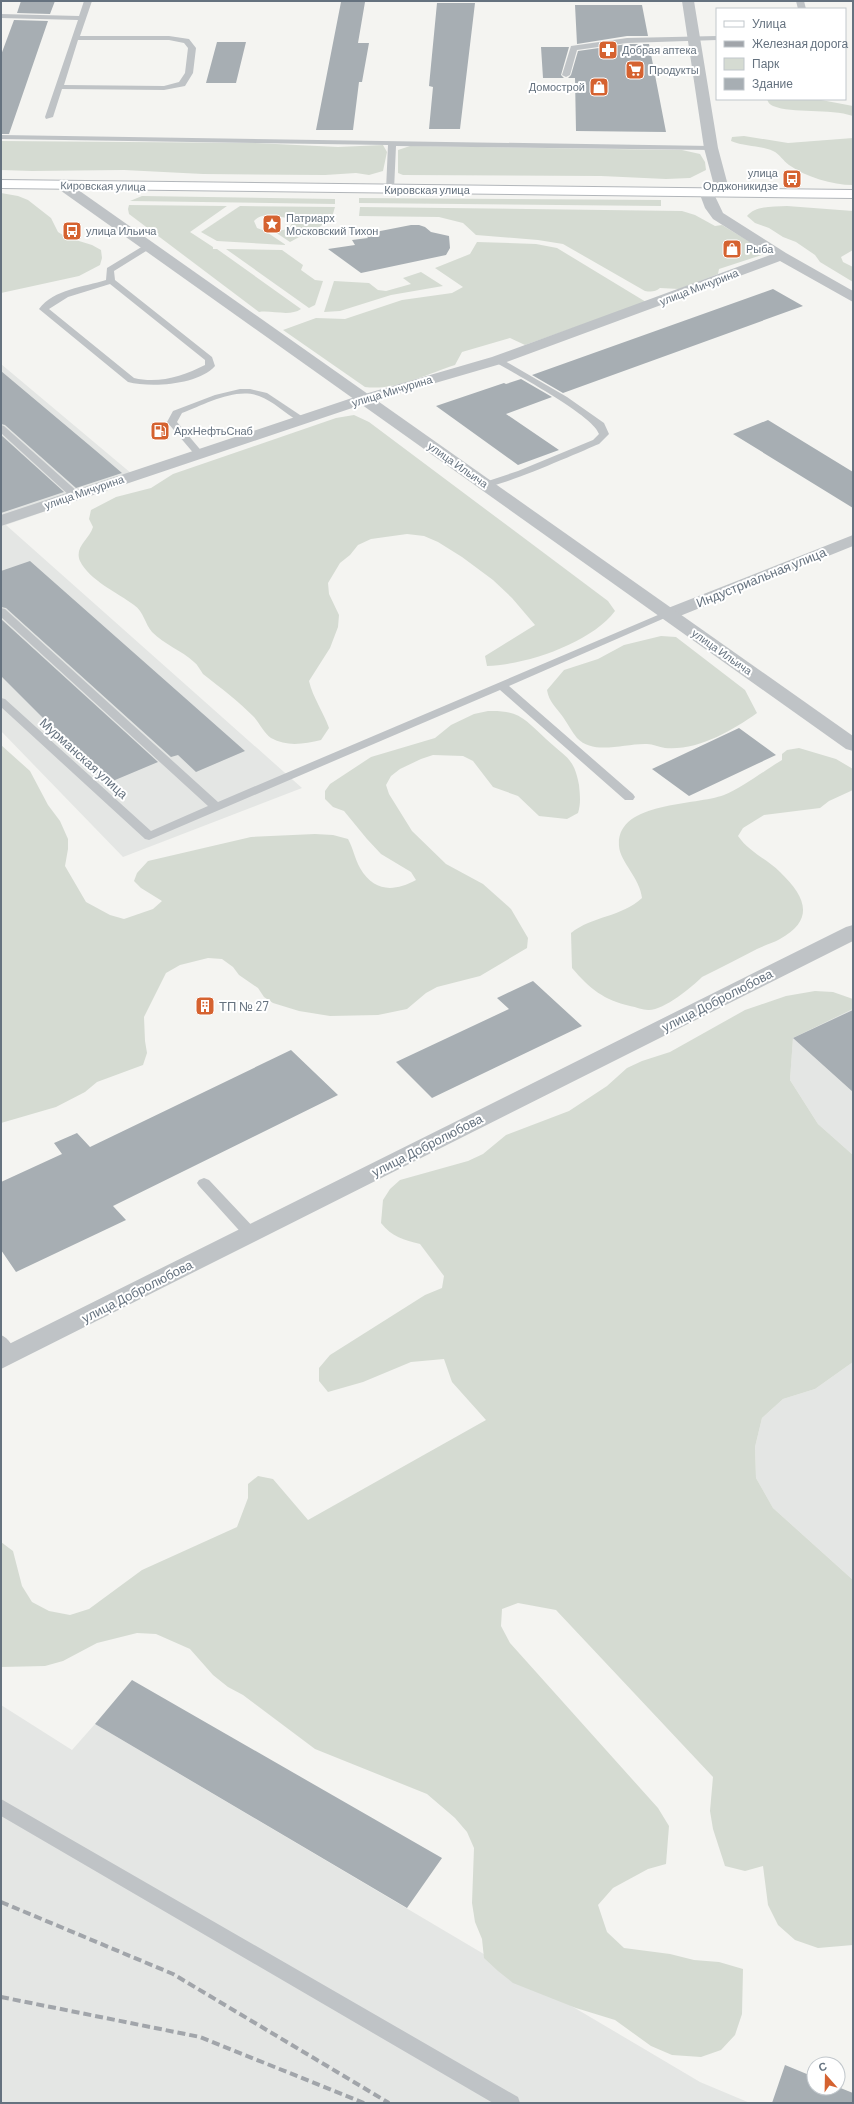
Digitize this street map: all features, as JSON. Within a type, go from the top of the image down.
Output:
[{"type":"main road","name":"Кировская улица","points":[[1,184],[390,190],[853,194]]},
{"type":"street","points":[[688,1],[711,148],[723,193]]},
{"type":"street","name":"улица Ильича","points":[[62,185],[853,745]]},
{"type":"street","points":[[706,192],[712,208],[718,216],[781,256],[853,297]]},
{"type":"street","name":"улица Мичурина","points":[[1,520],[301,419],[498,360],[781,256]]},
{"type":"street","name":"Индустриальная улица","points":[[669,614],[853,540]]},
{"type":"street","name":"улица Добролюбова","points":[[4,1352],[250,1234],[850,937]]},
{"type":"lane","points":[[49,117],[88,1]]},
{"type":"lane","points":[[1,16],[82,18]]},
{"type":"lane","points":[[59,86],[164,88],[182,84],[189,73],[192,48],[186,41],[169,38],[76,38]]},
{"type":"lane","points":[[566,76],[574,48],[590,44],[716,38]]},
{"type":"lane","points":[[1,137],[711,148]]},
{"type":"lane","points":[[390,190],[392,144]]},
{"type":"lane","points":[[111,281],[56,298],[47,304],[44,309],[131,380],[141,384],[158,385],[202,371],[210,366],[209,359],[111,281],[110,270],[148,246]]},
{"type":"lane","points":[[486,485],[521,473],[596,442],[604,434],[601,425],[498,360]]},
{"type":"lane","points":[[199,454],[172,422],[178,411],[235,392],[245,392],[259,393],[301,419]]},
{"type":"lane","points":[[1,428],[75,495]]},
{"type":"lane","points":[[1,611],[217,808],[669,614]]},
{"type":"lane","points":[[502,686],[629,796]]},
{"type":"lane","name":"Мурманская улица","points":[[1,701],[149,836],[217,808]]},
{"type":"lane","points":[[204,1183],[250,1234]]},
{"type":"lane","points":[[1,1807],[511,2103]]},
{"type":"shaded area","points":[[1,364],[138,479],[6,525],[302,788],[123,857],[1,731]]},
{"type":"shaded area","points":[[853,1009],[853,1155],[818,1124],[790,1080],[793,1038]]},
{"type":"shaded area","points":[[853,1362],[853,1580],[773,1508],[756,1478],[755,1447],[762,1418],[783,1399],[815,1389]]},
{"type":"shaded area","points":[[1,1705],[72,1750],[95,1724],[700,2082],[750,2103],[1,2103]]},
{"type":"green space","points":[[768,100],[821,100],[853,106],[853,116],[833,112],[791,110],[769,103]]},
{"type":"green space","points":[[744,136],[788,143],[853,138],[853,185],[837,184],[811,177],[789,165],[773,151],[731,141],[732,137]]},
{"type":"green space","points":[[1,141],[255,143],[338,147],[383,145],[387,152],[383,171],[369,175],[356,173],[325,175],[203,174],[124,170],[32,171],[1,170]]},
{"type":"green space","points":[[410,146],[682,150],[700,154],[705,162],[706,170],[690,178],[666,179],[601,176],[403,175],[398,173],[398,150]]},
{"type":"green space","points":[[1,193],[18,196],[28,200],[51,218],[58,232],[66,237],[92,245],[101,250],[102,258],[100,265],[79,276],[1,293]]},
{"type":"green space","points":[[142,196],[335,199],[335,204],[130,201]]},
{"type":"green space","points":[[359,198],[661,200],[661,206],[359,203]]},
{"type":"green space","points":[[129,205],[227,206],[190,232],[213,247],[213,249],[217,249],[301,309],[292,313],[259,312],[129,214]]},
{"type":"green space","points":[[240,206],[335,207],[332,217],[285,218],[267,215],[254,221],[257,228],[265,231],[286,245],[217,241],[201,232]]},
{"type":"green space","points":[[787,206],[853,211],[853,250],[841,257],[843,262],[853,267],[853,282],[820,262],[815,255],[796,242],[783,237],[769,228],[755,223],[747,216],[751,212],[760,208]]},
{"type":"green space","points":[[360,207],[682,211],[695,215],[715,226],[722,225],[768,253],[719,269],[718,274],[679,289],[660,288],[651,292],[645,291],[563,244],[538,240],[476,235],[463,223],[439,217],[359,216]]},
{"type":"green space","points":[[290,219],[330,219],[315,230],[307,232],[290,227],[292,223]]},
{"type":"green space","points":[[287,229],[303,235],[290,242],[275,232]]},
{"type":"green space","points":[[477,242],[536,244],[557,248],[646,302],[525,345],[510,338],[462,352],[455,365],[411,381],[388,387],[376,388],[365,387],[283,330],[316,318],[345,319],[402,300],[452,293],[463,287],[435,268],[470,254]]},
{"type":"green space","points":[[226,249],[282,250],[303,265],[301,270],[315,280],[323,281],[315,305],[309,308]]},
{"type":"green space","points":[[421,272],[443,286],[391,295],[340,311],[324,312],[334,281],[369,283],[378,290],[386,291],[411,284],[403,278]]},
{"type":"green space","points":[[354,415],[369,422],[608,601],[615,611],[604,623],[590,633],[557,650],[538,657],[503,665],[487,666],[485,656],[535,625],[512,598],[493,580],[462,557],[438,542],[424,536],[407,534],[371,539],[358,545],[350,555],[340,563],[328,583],[329,594],[339,615],[338,627],[330,648],[309,681],[329,728],[321,740],[296,744],[283,743],[271,738],[254,717],[236,700],[203,674],[195,663],[152,632],[137,608],[104,586],[90,574],[80,561],[79,552],[93,527],[89,519],[91,510],[116,497],[151,488],[173,474],[336,418]]},
{"type":"green space","points":[[661,636],[676,637],[745,690],[757,713],[725,733],[714,738],[702,743],[677,748],[665,748],[652,744],[638,744],[601,748],[584,743],[577,738],[549,698],[547,690],[564,670],[598,659],[624,645]]},
{"type":"green space","points":[[488,711],[508,712],[515,714],[533,726],[568,758],[577,776],[579,785],[580,803],[578,813],[567,819],[539,816],[518,796],[493,787],[473,761],[463,756],[433,755],[421,759],[400,769],[391,776],[386,785],[389,794],[412,831],[446,864],[483,884],[511,909],[528,938],[527,948],[480,976],[437,987],[426,993],[407,1009],[378,1015],[330,1016],[299,1011],[273,1003],[264,997],[258,988],[239,975],[233,967],[222,959],[208,958],[180,965],[166,973],[144,1017],[147,1053],[143,1065],[97,1082],[85,1092],[56,1107],[1,1123],[1,745],[30,771],[48,805],[60,821],[68,839],[65,866],[86,902],[110,915],[124,919],[153,909],[162,901],[141,888],[134,881],[137,873],[148,861],[251,837],[315,834],[333,835],[348,839],[360,868],[372,882],[378,886],[385,888],[400,887],[416,880],[411,872],[381,854],[344,811],[333,807],[325,799],[325,791],[330,784],[371,757],[435,738],[451,725],[474,714]]},
{"type":"green space","points":[[799,748],[836,759],[853,769],[853,790],[829,801],[820,808],[764,815],[743,828],[738,836],[747,847],[780,872],[796,890],[803,907],[799,923],[791,931],[775,942],[757,949],[702,977],[677,998],[661,1007],[644,1010],[621,1004],[605,997],[591,988],[572,968],[571,933],[588,923],[625,909],[642,898],[638,884],[620,852],[619,846],[621,831],[630,821],[643,813],[677,804],[711,799],[731,792],[782,760],[782,754],[787,750]]},
{"type":"green space","points":[[815,991],[833,992],[853,999],[853,1009],[793,1038],[790,1080],[818,1124],[853,1155],[853,1362],[815,1389],[783,1399],[762,1418],[755,1447],[756,1478],[773,1508],[853,1580],[853,1945],[818,1948],[795,1940],[778,1925],[768,1905],[763,1866],[745,1871],[725,1866],[713,1829],[710,1811],[713,1777],[556,1610],[518,1603],[502,1609],[501,1626],[510,1643],[658,1808],[669,1826],[666,1864],[648,1869],[613,1888],[598,1905],[607,1932],[624,1948],[670,1954],[694,1960],[719,1962],[743,1969],[742,2014],[735,2035],[721,2050],[701,2057],[672,2055],[651,2046],[615,2020],[576,2008],[513,1983],[498,1971],[484,1958],[482,1939],[475,1922],[472,1903],[474,1848],[467,1832],[455,1818],[427,1794],[315,1749],[243,1695],[228,1687],[213,1675],[190,1649],[156,1634],[137,1633],[97,1643],[63,1661],[45,1666],[1,1667],[1,1542],[13,1551],[22,1586],[32,1602],[49,1611],[70,1615],[89,1609],[142,1570],[237,1527],[248,1498],[248,1484],[258,1476],[273,1479],[308,1520],[486,1420],[452,1382],[444,1359],[411,1362],[363,1382],[328,1392],[319,1381],[319,1368],[330,1355],[425,1295],[442,1288],[444,1276],[420,1244],[394,1235],[381,1223],[383,1200],[390,1189],[400,1180],[468,1161],[483,1154],[506,1135],[569,1111],[607,1086],[627,1068],[642,1061],[670,1052],[745,1010],[786,996]]},
{"type":"building","points":[[21,1],[55,1],[50,14],[17,13]]},
{"type":"building","points":[[341,2],[365,2],[358,43],[369,43],[362,82],[359,82],[353,130],[316,130]]},
{"type":"building","points":[[437,3],[475,3],[460,129],[429,129],[433,87],[429,86]]},
{"type":"building","points":[[575,5],[642,5],[648,36],[627,36],[577,44]]},
{"type":"building","points":[[14,20],[48,21],[9,134],[1,134],[1,55]]},
{"type":"building","points":[[217,42],[246,42],[236,83],[206,83]]},
{"type":"building","points":[[627,44],[649,44],[666,132],[576,131],[575,78],[568,78],[571,75],[578,51]]},
{"type":"building","points":[[541,47],[569,47],[561,75],[564,78],[543,78]]},
{"type":"building","points":[[411,225],[419,225],[425,227],[431,232],[449,236],[450,248],[446,255],[361,273],[328,249],[355,245],[352,240],[368,238],[365,234]]},
{"type":"building","points":[[773,289],[803,306],[563,393],[532,375]]},
{"type":"building","points":[[1,371],[122,473],[76,488],[5,425],[1,424]]},
{"type":"building","points":[[521,379],[552,397],[506,414],[559,450],[518,465],[436,406],[504,383],[506,384]]},
{"type":"building","points":[[768,420],[853,472],[853,508],[733,434]]},
{"type":"building","points":[[1,435],[64,492],[1,513]]},
{"type":"building","points":[[30,561],[245,751],[196,772],[178,755],[171,757],[6,608],[1,607],[1,571]]},
{"type":"building","points":[[1,619],[158,762],[108,783],[1,676]]},
{"type":"building","points":[[739,728],[776,755],[689,796],[652,769]]},
{"type":"building","points":[[533,981],[582,1026],[432,1098],[396,1062],[509,1009],[497,998]]},
{"type":"building","points":[[853,1010],[853,1092],[793,1038]]},
{"type":"building","points":[[291,1050],[338,1095],[113,1206],[126,1220],[16,1272],[1,1250],[1,1182],[62,1154],[54,1143],[77,1133],[90,1147]]},
{"type":"building","points":[[132,1680],[442,1858],[407,1908],[95,1724]]},
{"type":"building","points":[[785,2065],[806,2074],[806,2096],[846,2096],[846,2090],[853,2093],[853,2103],[772,2103]]},
{"type":"railway","points":[[1,1902],[173,1974],[389,2103]]},
{"type":"railway","points":[[1,1997],[200,2037],[364,2103]]},
{"type":"place","name":"Добрая аптека","points":[[608,50]]},
{"type":"place","name":"Продукты","points":[[635,70]]},
{"type":"place","name":"Домострой","points":[[599,87]]},
{"type":"place","name":"улица Орджоникидзе","points":[[792,179]]},
{"type":"place","name":"Патриарх Московский Тихон","points":[[272,224]]},
{"type":"place","name":"улица Ильича","points":[[72,231]]},
{"type":"place","name":"Рыба","points":[[732,249]]},
{"type":"place","name":"АрхНефтьСнаб","points":[[160,431]]},
{"type":"place","name":"ТП № 27","points":[[205,1006]]}]
